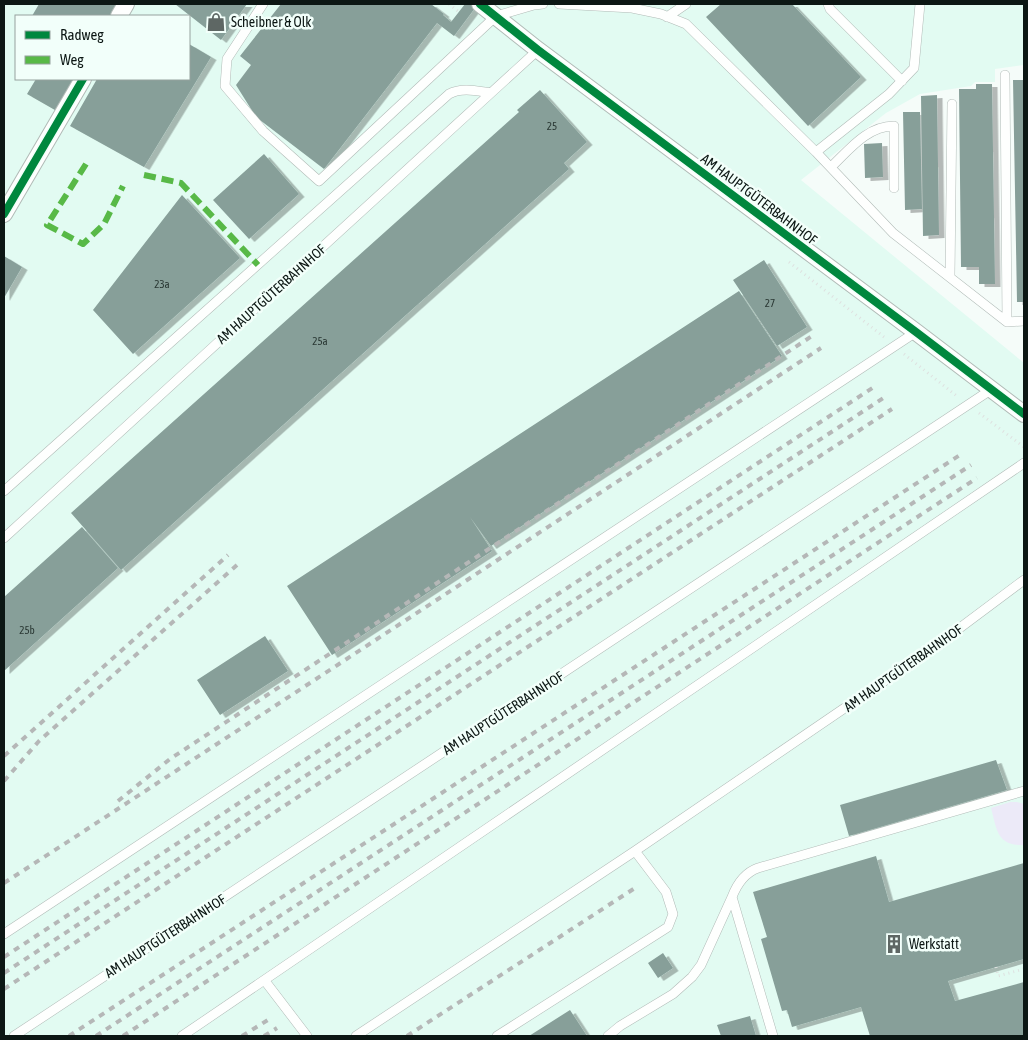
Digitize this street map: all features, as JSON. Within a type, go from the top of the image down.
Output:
[{"type":"street","points":[[120,15],[126,4]]},
{"type":"street","name":"AM HAUPTGÜTERBAHNHOF","points":[[480,4],[538,50],[1024,414]]},
{"type":"street","points":[[4,214],[81,80]]},
{"type":"lane","points":[[262,4],[227,58],[225,86],[263,131],[319,181],[496,16],[521,6],[543,4]]},
{"type":"lane","points":[[559,4],[632,8],[661,14],[686,24],[831,167],[893,233],[1007,322],[1024,321]]},
{"type":"lane","points":[[667,17],[686,4]]},
{"type":"lane","points":[[828,4],[830,9],[902,81]]},
{"type":"lane","points":[[816,152],[882,100],[914,68],[920,4]]},
{"type":"lane","name":"AM HAUPTGÜTERBAHNHOF","points":[[4,538],[538,50]]},
{"type":"lane","points":[[1005,75],[1007,322]]},
{"type":"lane","points":[[4,491],[449,94],[461,90],[491,93]]},
{"type":"lane","points":[[950,277],[952,104]]},
{"type":"lane","points":[[831,167],[865,134],[886,126],[894,126],[894,188]]},
{"type":"lane","points":[[4,934],[916,332]]},
{"type":"lane","name":"AM HAUPTGÜTERBAHNHOF","points":[[14,1036],[992,389]]},
{"type":"lane","points":[[182,1036],[1024,463]]},
{"type":"lane","name":"AM HAUPTGÜTERBAHNHOF","points":[[356,1036],[635,851],[937,645],[1024,580]]},
{"type":"lane","points":[[608,1036],[620,1026],[673,994],[692,977],[701,965],[737,885],[754,869],[1024,791]]},
{"type":"lane","points":[[497,1036],[668,926],[672,914],[666,892],[635,851]]},
{"type":"lane","points":[[732,897],[773,1036]]},
{"type":"lane","points":[[264,981],[307,1036]]},
{"type":"path","points":[[449,4],[459,12]]},
{"type":"path","points":[[788,261],[1024,447]]},
{"type":"path","points":[[996,967],[998,976],[1024,969]]},
{"type":"shaded area","points":[[4,4],[1024,4],[1024,65],[995,69],[995,82],[975,82],[971,86],[920,94],[886,113],[801,180],[1024,363],[1024,1036],[4,1036]]},
{"type":"shaded area","points":[[1010,802],[1024,804],[1024,845],[1008,843],[1003,840],[997,830],[991,808]]},
{"type":"building","points":[[39,4],[118,4],[111,15],[33,15]]},
{"type":"building","name":"Scheibner & Olk","points":[[175,4],[247,4],[221,40]]},
{"type":"building","points":[[281,4],[431,4],[451,22],[465,4],[478,4],[454,36],[437,23],[324,169],[256,117],[236,85],[251,65],[240,56]]},
{"type":"building","points":[[721,4],[792,4],[861,77],[808,126],[706,17]]},
{"type":"building","points":[[190,45],[211,57],[144,167],[70,126],[96,80],[190,80]]},
{"type":"building","points":[[35,80],[73,80],[55,110],[27,94]]},
{"type":"building","points":[[1013,80],[1024,80],[1024,302],[1017,302]]},
{"type":"building","points":[[976,84],[992,84],[995,284],[979,284],[979,267],[961,267],[959,89],[976,89]]},
{"type":"building","points":[[540,90],[587,142],[564,163],[569,169],[121,570],[71,513],[519,112],[517,110]]},
{"type":"building","points":[[937,95],[939,235],[923,236],[921,96]]},
{"type":"building","points":[[903,112],[920,112],[922,209],[905,210]]},
{"type":"building","points":[[882,143],[883,177],[865,178],[864,144]]},
{"type":"building","points":[[264,154],[299,194],[249,239],[213,200]]},
{"type":"building","points":[[182,195],[240,258],[133,354],[93,310]]},
{"type":"building","points":[[4,256],[22,267],[4,298]]},
{"type":"building","points":[[764,260],[807,327],[777,346],[733,280]]},
{"type":"building","points":[[739,291],[782,356],[491,546],[470,517],[492,551],[332,655],[287,586]]},
{"type":"building","points":[[82,527],[118,568],[4,671],[4,597]]},
{"type":"building","points":[[265,636],[288,671],[220,715],[197,680]]},
{"type":"building","points":[[996,760],[1007,790],[849,836],[840,805]]},
{"type":"building","name":"Werkstatt","points":[[876,856],[889,902],[1024,863],[1024,959],[948,981],[955,1001],[1024,982],[1024,1036],[870,1036],[861,1007],[792,1027],[787,1010],[782,1011],[761,939],[767,937],[753,892]]},
{"type":"building","points":[[663,953],[673,968],[658,978],[648,963]]},
{"type":"building","points":[[570,1010],[587,1036],[529,1036]]},
{"type":"building","points":[[750,1016],[756,1036],[721,1036],[717,1025]]},
{"type":"railway","points":[[118,801],[170,759],[812,336]]},
{"type":"railway","points":[[4,883],[821,348]]},
{"type":"railway","points":[[4,957],[877,385]]},
{"type":"railway","points":[[4,973],[885,397]]},
{"type":"railway","points":[[4,989],[892,409]]},
{"type":"railway","points":[[69,1036],[963,453]]},
{"type":"railway","points":[[96,1036],[971,465]]},
{"type":"railway","points":[[123,1036],[977,478]]},
{"type":"railway","points":[[4,756],[228,555]]},
{"type":"railway","points":[[4,781],[39,741],[237,565]]},
{"type":"railway","points":[[407,1036],[638,886]]},
{"type":"railway","points":[[242,1036],[271,1018]]},
{"type":"railway","points":[[264,1036],[277,1028]]},
{"type":"marked path","points":[[86,164],[47,225],[83,244],[104,224],[123,186]]},
{"type":"marked path","points":[[144,175],[181,183],[258,265]]},
{"type":"cycle path","points":[[480,4],[538,50],[1024,414]]},
{"type":"cycle path","points":[[4,214],[82,80]]},
{"type":"place","name":"Scheibner & Olk","points":[[216,22]]},
{"type":"place","name":"Werkstatt","points":[[894,944]]}]
